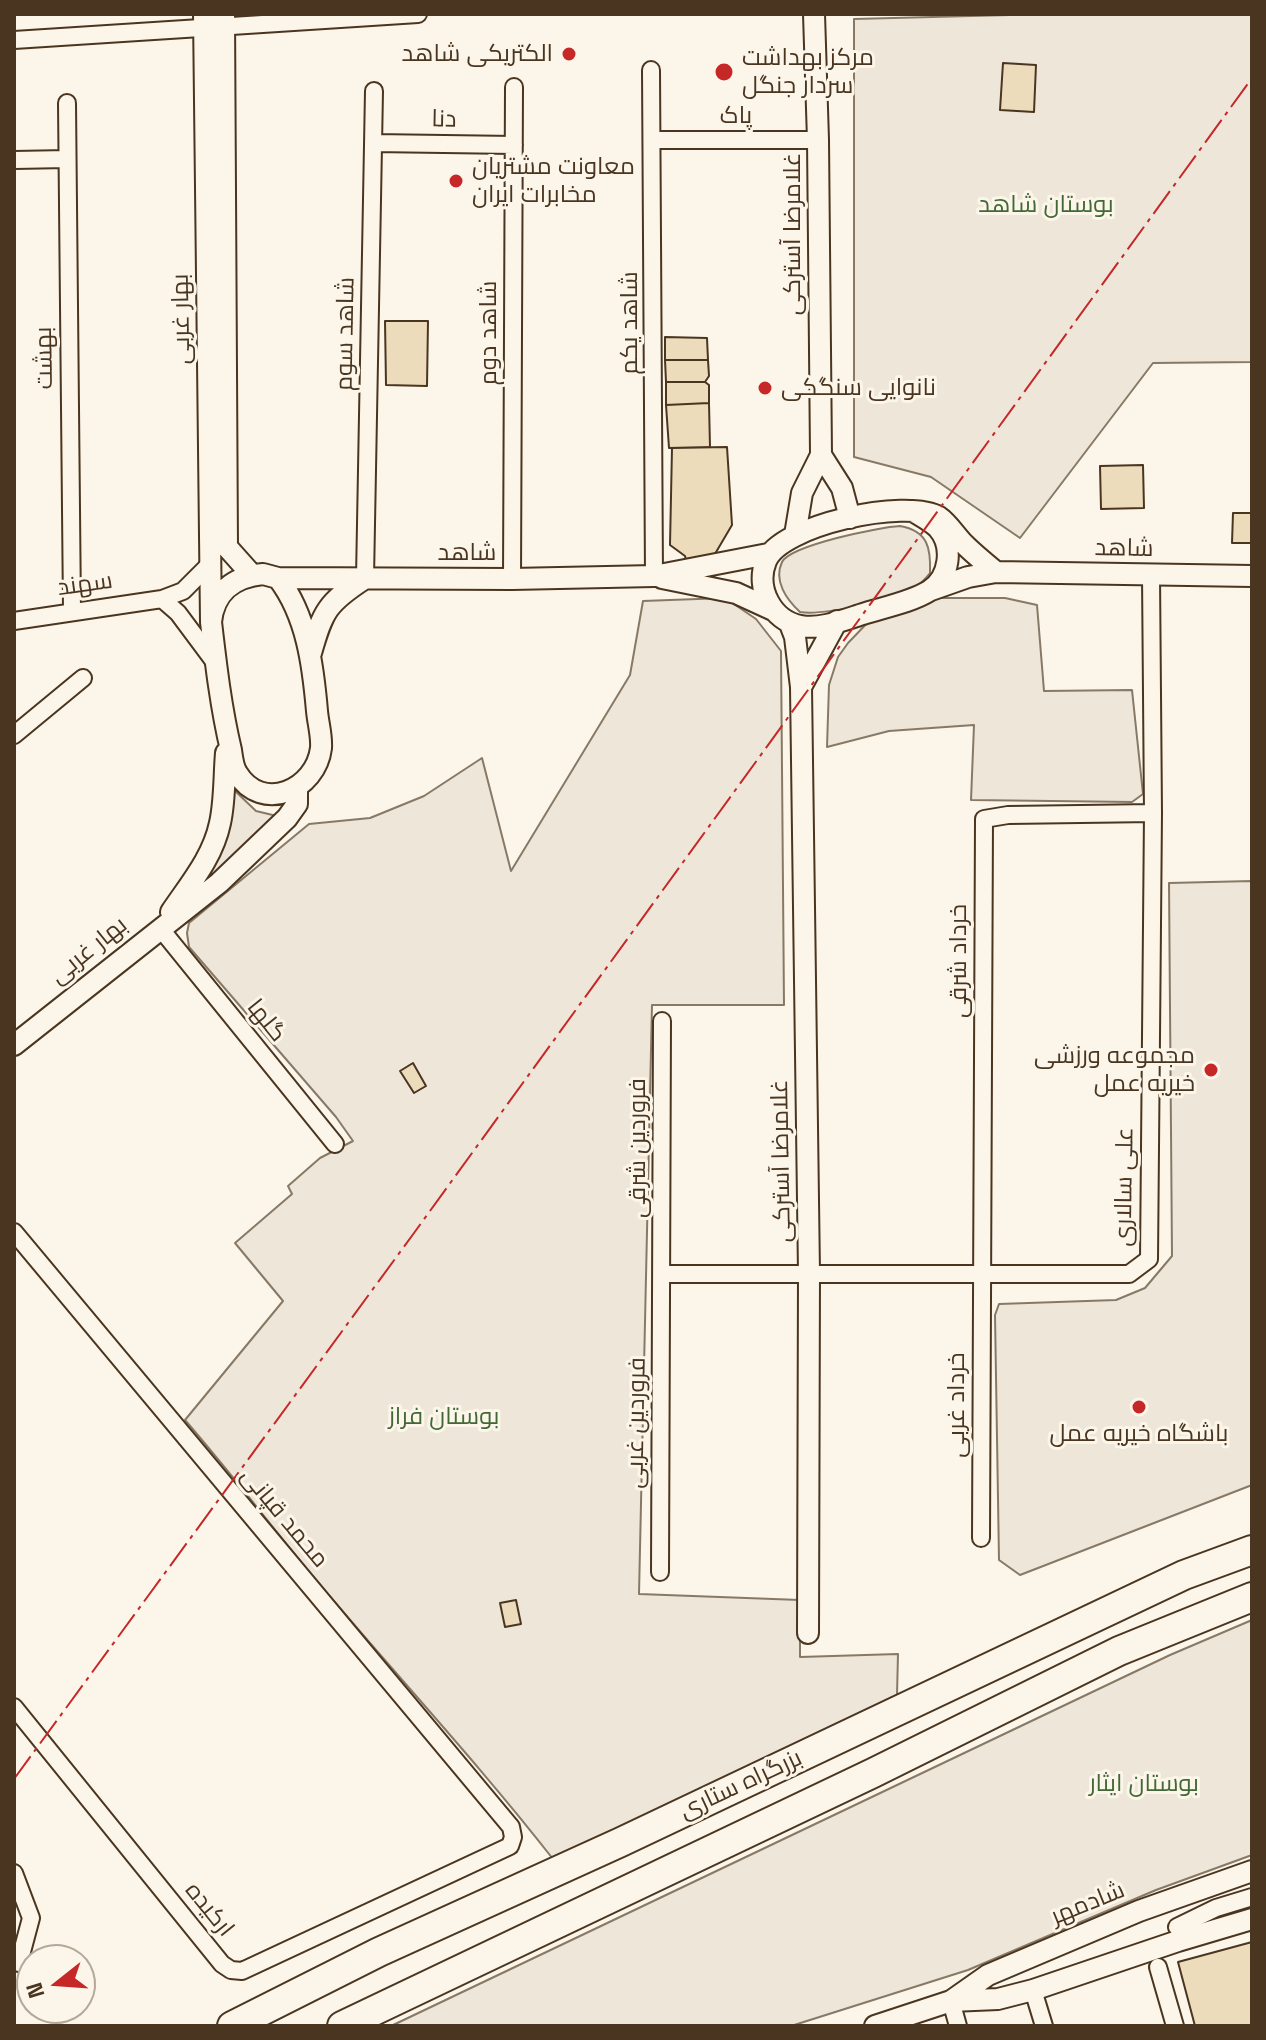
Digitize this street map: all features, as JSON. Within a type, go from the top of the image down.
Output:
[{"type":"highway","name":"بزرگراه ستاری","points":[[232,2026],[379,1952],[621,1842],[1184,1575],[1252,1550]]},
{"type":"highway","name":"بزرگراه ستاری","points":[[342,2026],[873,1773],[1119,1651],[1252,1597]]},
{"type":"street","points":[[14,40],[214,20],[418,14]]},
{"type":"street","name":"غلامرضا آسترکی","points":[[814,14],[821,455]]},
{"type":"street","name":"بهار غربی","points":[[214,20],[211,622],[227,734]]},
{"type":"street","name":"بهار غربی","points":[[214,20],[227,547],[252,575]]},
{"type":"street","name":"شاهد یکم","points":[[651,70],[654,576]]},
{"type":"street","name":"شاهد دوم","points":[[512,579],[514,87]]},
{"type":"street","name":"شاهد سوم","points":[[365,578],[374,91]]},
{"type":"street","name":"بهشت","points":[[67,103],[72,611]]},
{"type":"street","name":"پاک","points":[[653,140],[818,140]]},
{"type":"street","name":"دنا","points":[[374,143],[514,145]]},
{"type":"street","points":[[14,160],[67,159]]},
{"type":"street","points":[[821,455],[842,488],[850,518]]},
{"type":"street","points":[[795,535],[802,493],[821,455]]},
{"type":"street","points":[[773,610],[762,581],[768,554],[795,535],[850,518],[899,510],[939,517],[996,572]]},
{"type":"street","points":[[913,511],[940,530],[948,547],[947,567],[930,591]]},
{"type":"street","name":"شاهد","points":[[252,575],[278,578],[512,579],[654,576],[768,554]]},
{"type":"street","points":[[210,564],[183,591],[162,599],[178,613],[216,664]]},
{"type":"street","name":"شاهد","points":[[654,576],[736,593],[773,610],[790,624],[804,627],[837,621],[968,577],[996,572],[1252,576]]},
{"type":"street","points":[[211,622],[212,607],[221,593],[232,582],[252,575]]},
{"type":"street","name":"علی سالاری","points":[[663,1274],[1129,1274],[1149,1259],[1153,813],[1151,575]]},
{"type":"street","points":[[278,578],[293,602],[311,653]]},
{"type":"street","points":[[311,653],[321,618],[335,598],[365,578]]},
{"type":"street","name":"سهند","points":[[14,621],[162,599]]},
{"type":"street","points":[[801,687],[837,621]]},
{"type":"street","name":"غلامرضا آسترکی","points":[[790,624],[795,637],[801,687],[809,1273],[808,1633]]},
{"type":"street","name":"بهار غربی","points":[[14,1045],[219,883],[279,827],[297,804],[297,789],[315,765],[321,748],[311,653]]},
{"type":"street","points":[[14,735],[83,678]]},
{"type":"street","points":[[227,734],[235,771],[246,783],[261,793],[277,795],[297,789]]},
{"type":"street","points":[[160,928],[203,865],[214,842],[221,821],[227,734]]},
{"type":"street","name":"خرداد شرقی","points":[[982,1273],[984,819],[1008,815],[1153,813]]},
{"type":"street","name":"گلها","points":[[160,928],[335,1144]]},
{"type":"street","name":"فروردین شرقی","points":[[662,1021],[663,1274]]},
{"type":"street","name":"محمد قپانی","points":[[14,1232],[511,1827],[513,1837]]},
{"type":"street","name":"خرداد غربی","points":[[981,1538],[982,1273]]},
{"type":"street","name":"فروردین غربی","points":[[660,1572],[663,1274]]},
{"type":"street","name":"ارکیده","points":[[14,1707],[222,1964],[231,1970],[242,1971],[496,1853],[510,1846],[513,1837]]},
{"type":"street","name":"شادمهر","points":[[951,2001],[988,1975],[1025,1959],[1178,1896],[1252,1871]]},
{"type":"street","points":[[14,1873],[31,1918],[24,1944]]},
{"type":"street","points":[[1177,1927],[1216,1908],[1252,1897]]},
{"type":"street","name":"شادمهر","points":[[875,2026],[951,2001],[998,1999],[1033,1990],[1252,1919]]},
{"type":"street","points":[[1158,1967],[1175,2026]]},
{"type":"street","points":[[1033,1990],[1044,2026]]},
{"type":"street","points":[[951,2001],[958,2026]]},
{"type":"green space","name":"بوستان شاهد","points":[[1049,14],[1252,14],[1252,362],[1153,363],[1020,538],[931,477],[854,457],[854,19]]},
{"type":"green space","points":[[900,526],[917,532],[928,548],[930,573],[918,585],[876,601],[811,613],[800,612],[786,596],[779,576],[782,562],[789,556],[818,543]]},
{"type":"green space","name":"بوستان فراز","points":[[725,598],[756,619],[781,651],[784,1005],[652,1005],[639,1594],[800,1600],[800,1657],[898,1654],[897,1695],[553,1859],[185,1420],[283,1301],[235,1243],[292,1194],[288,1186],[320,1158],[353,1141],[336,1117],[189,947],[187,933],[189,923],[309,824],[370,818],[424,796],[482,758],[511,871],[630,675],[643,601]]},
{"type":"green space","points":[[938,598],[1005,598],[1037,605],[1044,691],[1132,690],[1143,794],[1132,802],[971,800],[974,725],[889,731],[827,747],[829,685],[838,657],[848,643],[872,618]]},
{"type":"green space","points":[[232,788],[256,811],[281,817],[188,901]]},
{"type":"green space","name":"مجموعه ورزشی خیریه عمل","points":[[1252,881],[1252,1485],[1020,1575],[999,1560],[995,1315],[999,1304],[1116,1300],[1145,1288],[1172,1256],[1169,883]]},
{"type":"green space","name":"بوستان ایثار","points":[[1252,1620],[1252,1855],[1156,1890],[968,1970],[791,2026],[391,2026],[1170,1655]]},
{"type":"building","points":[[1003,63],[1036,65],[1034,112],[1000,110]]},
{"type":"building","points":[[385,321],[428,321],[427,386],[386,385]]},
{"type":"building","points":[[665,337],[707,338],[708,360],[665,360]]},
{"type":"building","points":[[665,360],[708,360],[709,376],[705,382],[666,382]]},
{"type":"building","points":[[666,382],[705,382],[709,385],[709,403],[666,405]]},
{"type":"building","points":[[709,403],[710,447],[669,448],[666,405]]},
{"type":"building","points":[[727,447],[732,525],[712,559],[686,560],[670,545],[672,448]]},
{"type":"building","points":[[1143,465],[1144,508],[1101,509],[1100,466]]},
{"type":"building","points":[[1233,513],[1252,513],[1252,543],[1232,543]]},
{"type":"building","points":[[413,1063],[426,1086],[414,1093],[400,1071]]},
{"type":"building","points":[[516,1600],[521,1624],[505,1627],[500,1603]]},
{"type":"building","points":[[1252,1942],[1252,2026],[1195,2026],[1178,1962]]},
{"type":"power","points":[[14,1779],[1252,78]]},
{"type":"place","name":"الکتریکی شاهد","points":[[569,54]]},
{"type":"place","name":"مرکز بهداشت سردار جنگل","points":[[724,72]]},
{"type":"place","name":"معاونت مشتریان مخابرات ایران","points":[[456,181]]},
{"type":"place","name":"نانوایی سنگکی","points":[[765,388]]},
{"type":"place","name":"مجموعه ورزشی خیریه عمل","points":[[1211,1070]]},
{"type":"place","name":"باشگاه خیریه عمل","points":[[1139,1407]]}]
